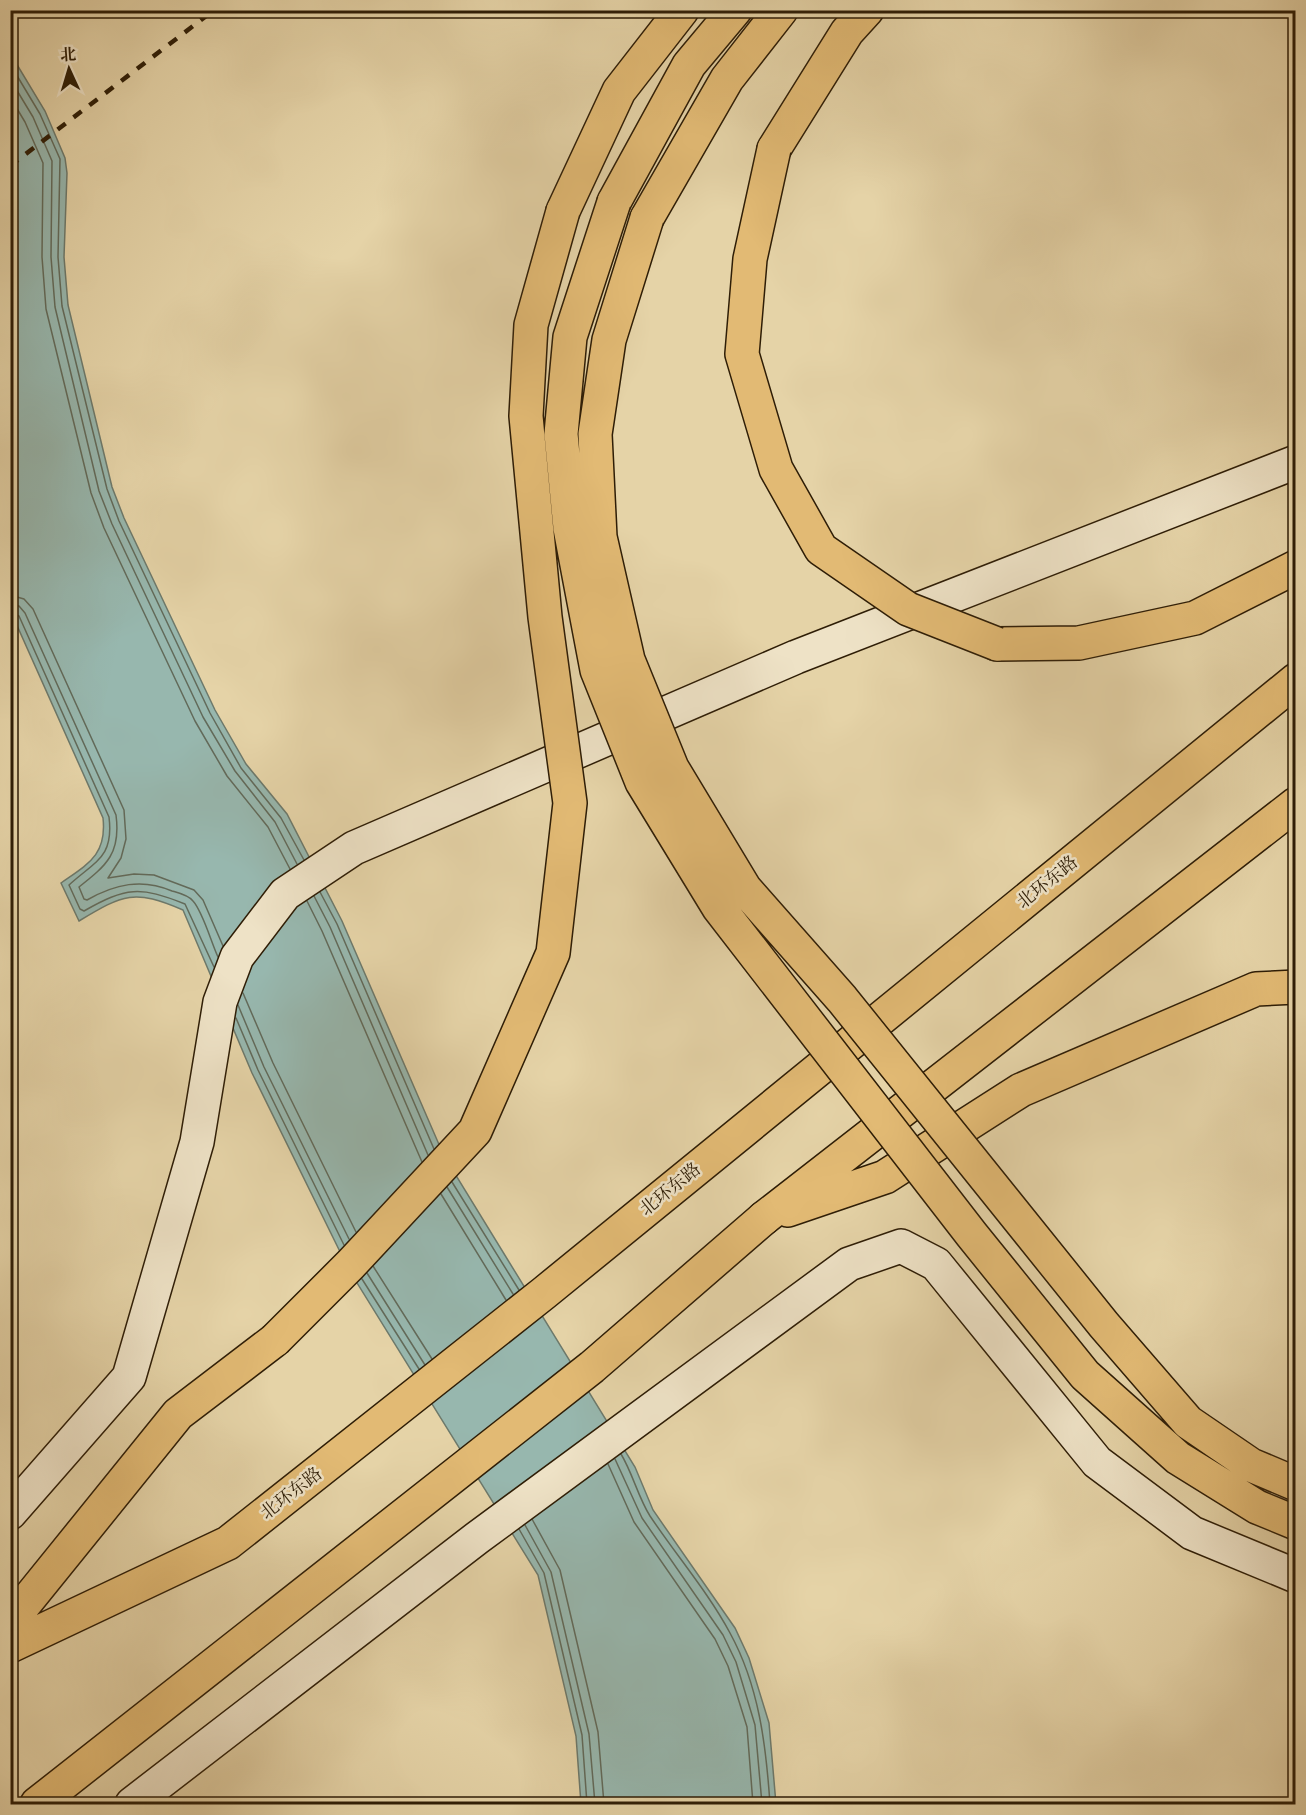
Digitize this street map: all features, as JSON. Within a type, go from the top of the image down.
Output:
[{"type":"main road","points":[[10,1622],[178,1414],[275,1340],[351,1264],[475,1131],[554,952],[570,803],[545,617],[526,416],[531,325],[563,211],[619,91],[682,10]]},
{"type":"main road","points":[[735,10],[689,65],[614,202],[570,337],[561,434],[570,528],[597,670],[642,782],[719,908],[972,1235],[1085,1375],[1178,1458],[1257,1507],[1296,1522]]},
{"type":"main road","points":[[781,10],[727,79],[647,218],[609,340],[595,434],[600,537],[628,660],[672,768],[745,889],[842,999],[1104,1325],[1188,1422],[1251,1465],[1296,1484]]},
{"type":"main road","points":[[867,10],[847,32],[774,149],[750,258],[742,354],[776,469],[821,549],[908,609],[997,644],[1078,643],[1195,618],[1296,567]]},
{"type":"main road","name":"北环东路","points":[[10,1646],[228,1543],[544,1293],[1296,680]]},
{"type":"main road","points":[[37,1804],[592,1367],[764,1218],[1296,804]]},
{"type":"main road","points":[[764,1218],[885,1177],[1021,1090],[1256,989],[1296,987]]},
{"type":"street","points":[[10,1512],[129,1377],[197,1142],[220,1002],[237,957],[285,894],[354,848],[796,657],[1296,462]]},
{"type":"street","points":[[132,1804],[477,1538],[849,1264],[901,1246],[936,1263],[1097,1462],[1191,1533],[1296,1576]]},
{"type":"water","points":[[10,53],[45,111],[65,158],[67,173],[64,257],[68,305],[112,487],[124,518],[215,710],[246,764],[287,814],[342,921],[444,1156],[635,1467],[653,1510],[735,1628],[749,1658],[769,1723],[776,1804],[581,1804],[576,1736],[538,1575],[349,1270],[252,1073],[183,910],[152,899],[130,897],[107,905],[79,921],[61,883],[87,864],[99,850],[102,841],[103,818],[11,612]]},
{"type":"railway","points":[[10,166],[214,10]]}]
